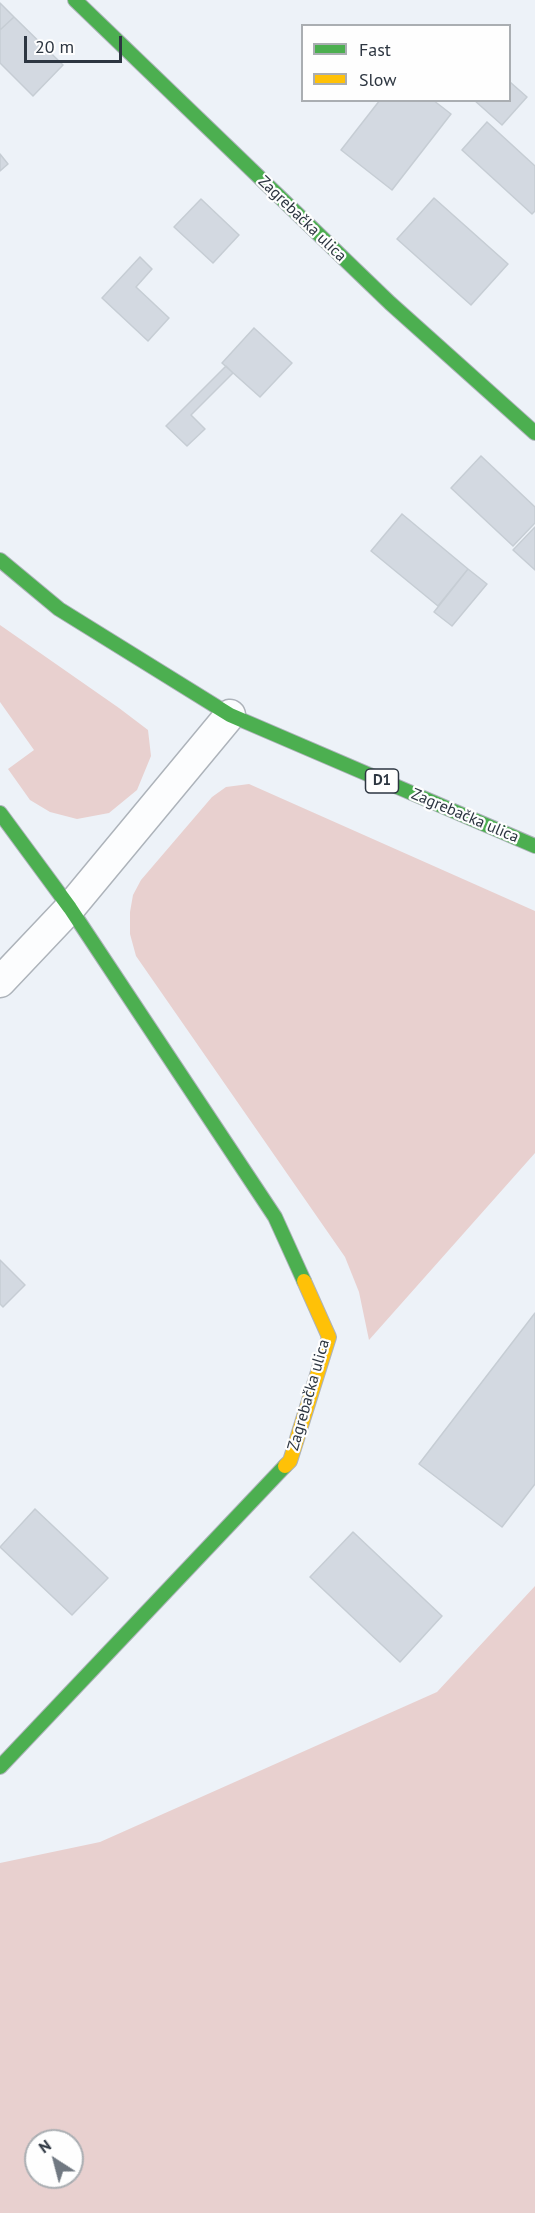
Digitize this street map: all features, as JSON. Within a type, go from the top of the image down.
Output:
[{"type":"street","name":"Zagrebačka ulica","points":[[75,0],[390,303],[535,433]]},
{"type":"street","name":"Zagrebačka ulica","points":[[0,560],[59,609],[230,715],[535,846]]},
{"type":"street","points":[[0,982],[70,908],[230,715]]},
{"type":"street","name":"Zagrebačka ulica","points":[[0,813],[70,908],[275,1217],[329,1337],[290,1461],[0,1767]]},
{"type":"shaded area","points":[[0,625],[148,730],[151,756],[137,790],[109,813],[77,819],[50,812],[30,800],[8,769],[34,750],[0,702]]},
{"type":"shaded area","points":[[249,784],[535,911],[535,1153],[369,1340],[359,1292],[345,1257],[136,956],[130,934],[133,895],[141,880],[212,797],[226,787]]},
{"type":"shaded area","points":[[535,1586],[535,2213],[0,2213],[0,1863],[100,1842],[437,1692]]},
{"type":"building","points":[[0,3],[14,17],[0,30]]},
{"type":"building","points":[[14,17],[63,65],[33,96],[0,63],[0,30]]},
{"type":"building","points":[[511,83],[527,97],[502,125],[476,102],[511,102]]},
{"type":"building","points":[[378,102],[436,102],[451,114],[392,190],[341,150]]},
{"type":"building","points":[[487,122],[535,166],[535,211],[532,214],[462,150]]},
{"type":"building","points":[[0,154],[8,164],[0,171]]},
{"type":"building","points":[[434,198],[508,264],[471,305],[397,239]]},
{"type":"building","points":[[201,199],[239,235],[213,263],[174,227]]},
{"type":"building","points":[[140,257],[152,269],[136,287],[169,318],[148,341],[102,298]]},
{"type":"building","points":[[254,328],[292,363],[260,397],[222,363]]},
{"type":"building","points":[[226,366],[233,373],[191,415],[205,429],[187,446],[166,426]]},
{"type":"building","points":[[481,456],[535,507],[535,523],[513,546],[451,488]]},
{"type":"building","points":[[402,514],[468,569],[438,606],[371,551]]},
{"type":"building","points":[[535,527],[535,570],[513,550]]},
{"type":"building","points":[[468,569],[487,584],[452,626],[434,612]]},
{"type":"building","points":[[0,1260],[25,1285],[3,1307],[0,1304]]},
{"type":"building","points":[[535,1313],[535,1484],[502,1527],[419,1464]]},
{"type":"building","points":[[35,1509],[108,1578],[72,1615],[0,1547]]},
{"type":"building","points":[[353,1532],[442,1616],[400,1662],[310,1577]]},
{"type":"traffic: fast","points":[[75,0],[390,303],[535,433]]},
{"type":"traffic: fast","points":[[0,560],[59,609],[230,715],[535,846]]},
{"type":"traffic: fast","points":[[0,813],[70,908],[275,1217],[304,1281]]},
{"type":"traffic: fast","points":[[0,1767],[285,1466]]},
{"type":"traffic: slow","points":[[285,1466],[290,1461],[329,1337],[304,1281]]}]
